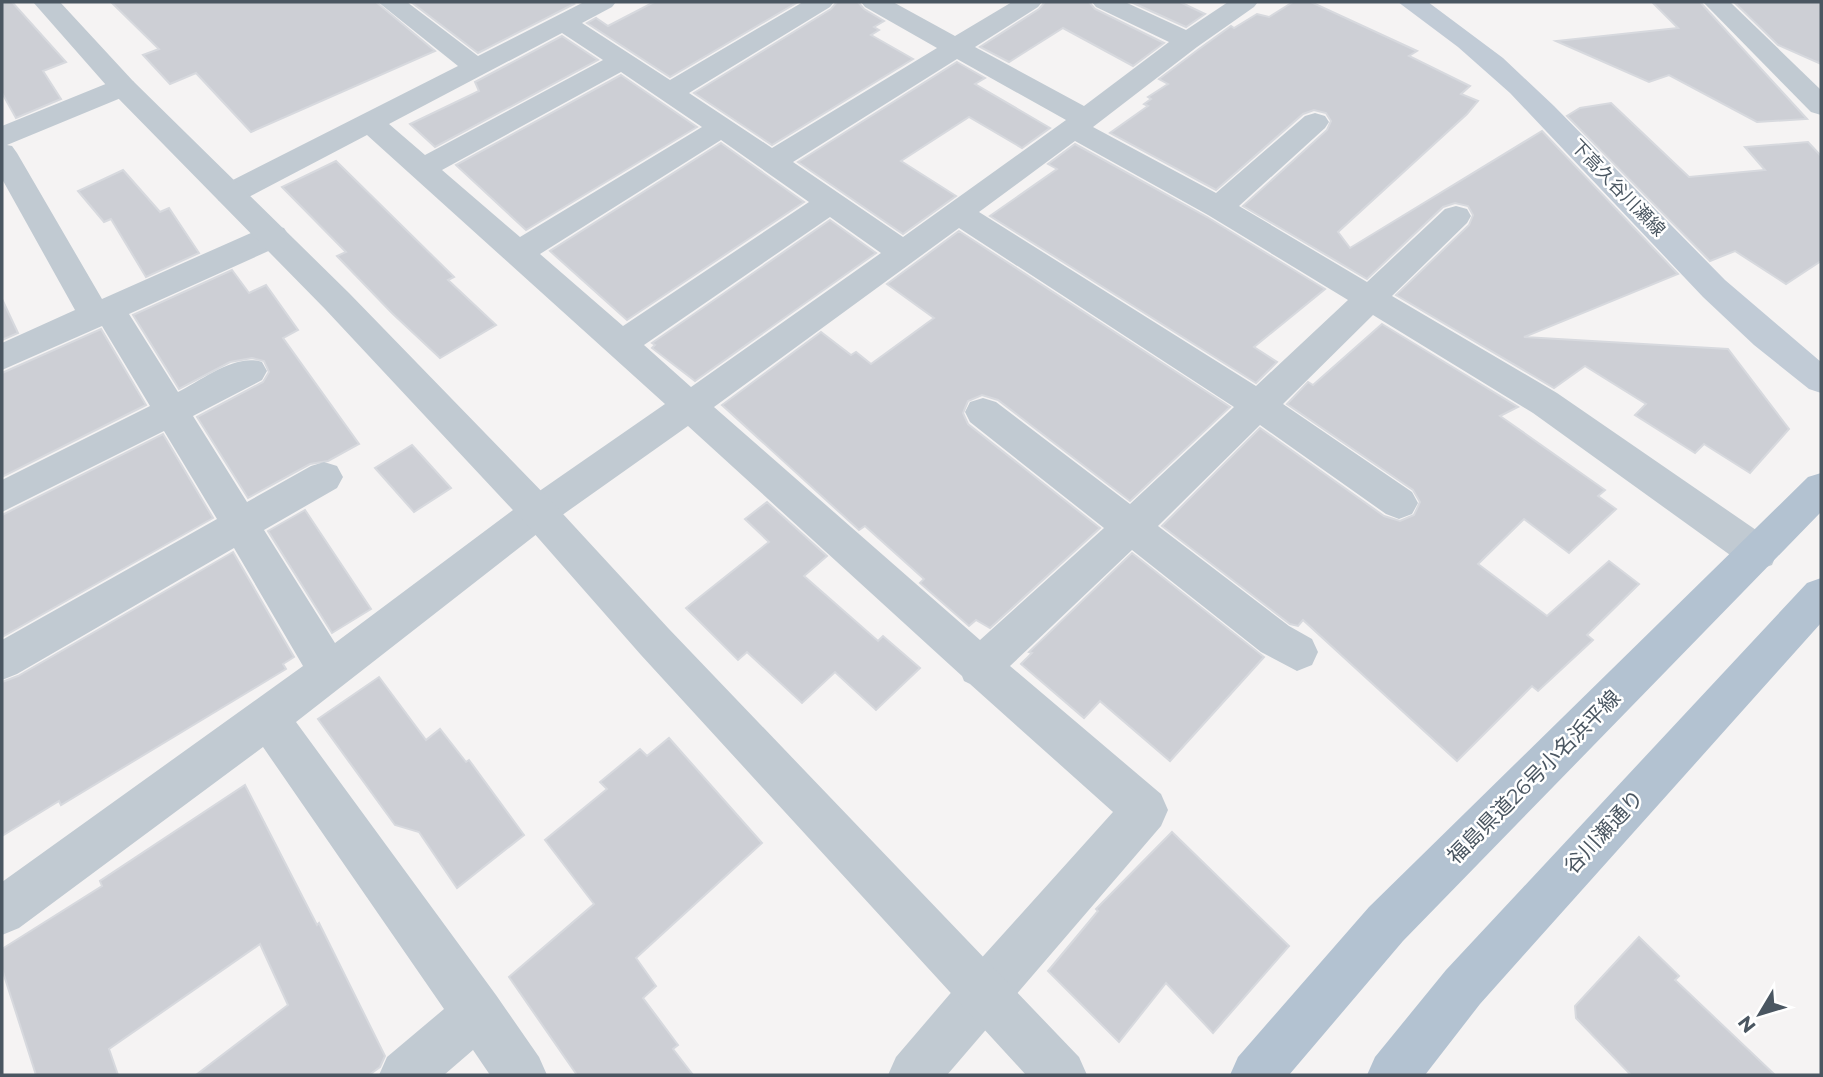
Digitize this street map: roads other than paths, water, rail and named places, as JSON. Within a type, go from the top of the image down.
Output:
[{"type":"main road","name":"下高久谷川瀬線","points":[[1411,2],[1432,14],[1491,62],[1560,127],[1750,323],[1819,375]]},
{"type":"main road","name":"福島県道26号小名浜平線","points":[[1256,1075],[1386,923],[1821,488]]},
{"type":"main road","name":"谷川瀬通り","points":[[1393,1075],[1462,986],[1821,595]]},
{"type":"street","points":[[46,2],[123,88],[273,236],[538,512],[655,642],[1061,1075]]},
{"type":"street","points":[[391,2],[476,67]]},
{"type":"street","points":[[230,194],[603,2]]},
{"type":"street","points":[[669,93],[821,2]]},
{"type":"street","points":[[874,2],[957,47],[1545,403],[1758,553]]},
{"type":"street","points":[[771,162],[1029,2]]},
{"type":"street","points":[[1105,2],[1188,41]]},
{"type":"street","points":[[2,911],[268,718],[538,512],[904,253],[1188,41],[1245,2]]},
{"type":"street","points":[[1716,2],[1766,48],[1821,106]]},
{"type":"street","points":[[563,22],[722,127],[904,253]]},
{"type":"street","points":[[1766,48],[1821,75]]},
{"type":"street","points":[[423,169],[622,61]]},
{"type":"street","points":[[2,137],[123,88]]},
{"type":"street","points":[[369,122],[519,252],[979,668],[1145,810],[984,991],[914,1075]]},
{"type":"street","points":[[1219,208],[1315,122]]},
{"type":"street","points":[[519,252],[722,127]]},
{"type":"street","points":[[2,153],[102,313],[171,411],[329,671]]},
{"type":"street","points":[[620,345],[830,202]]},
{"type":"street","points":[[958,213],[1258,405],[1399,503]]},
{"type":"street","points":[[979,668],[1131,527],[1456,216]]},
{"type":"street","points":[[2,357],[273,236]]},
{"type":"street","points":[[2,497],[250,371]]},
{"type":"street","points":[[983,412],[1275,639],[1297,652]]},
{"type":"street","points":[[2,661],[324,477]]},
{"type":"street","points":[[268,718],[521,1075]]},
{"type":"street","points":[[405,1075],[478,1013]]}]
